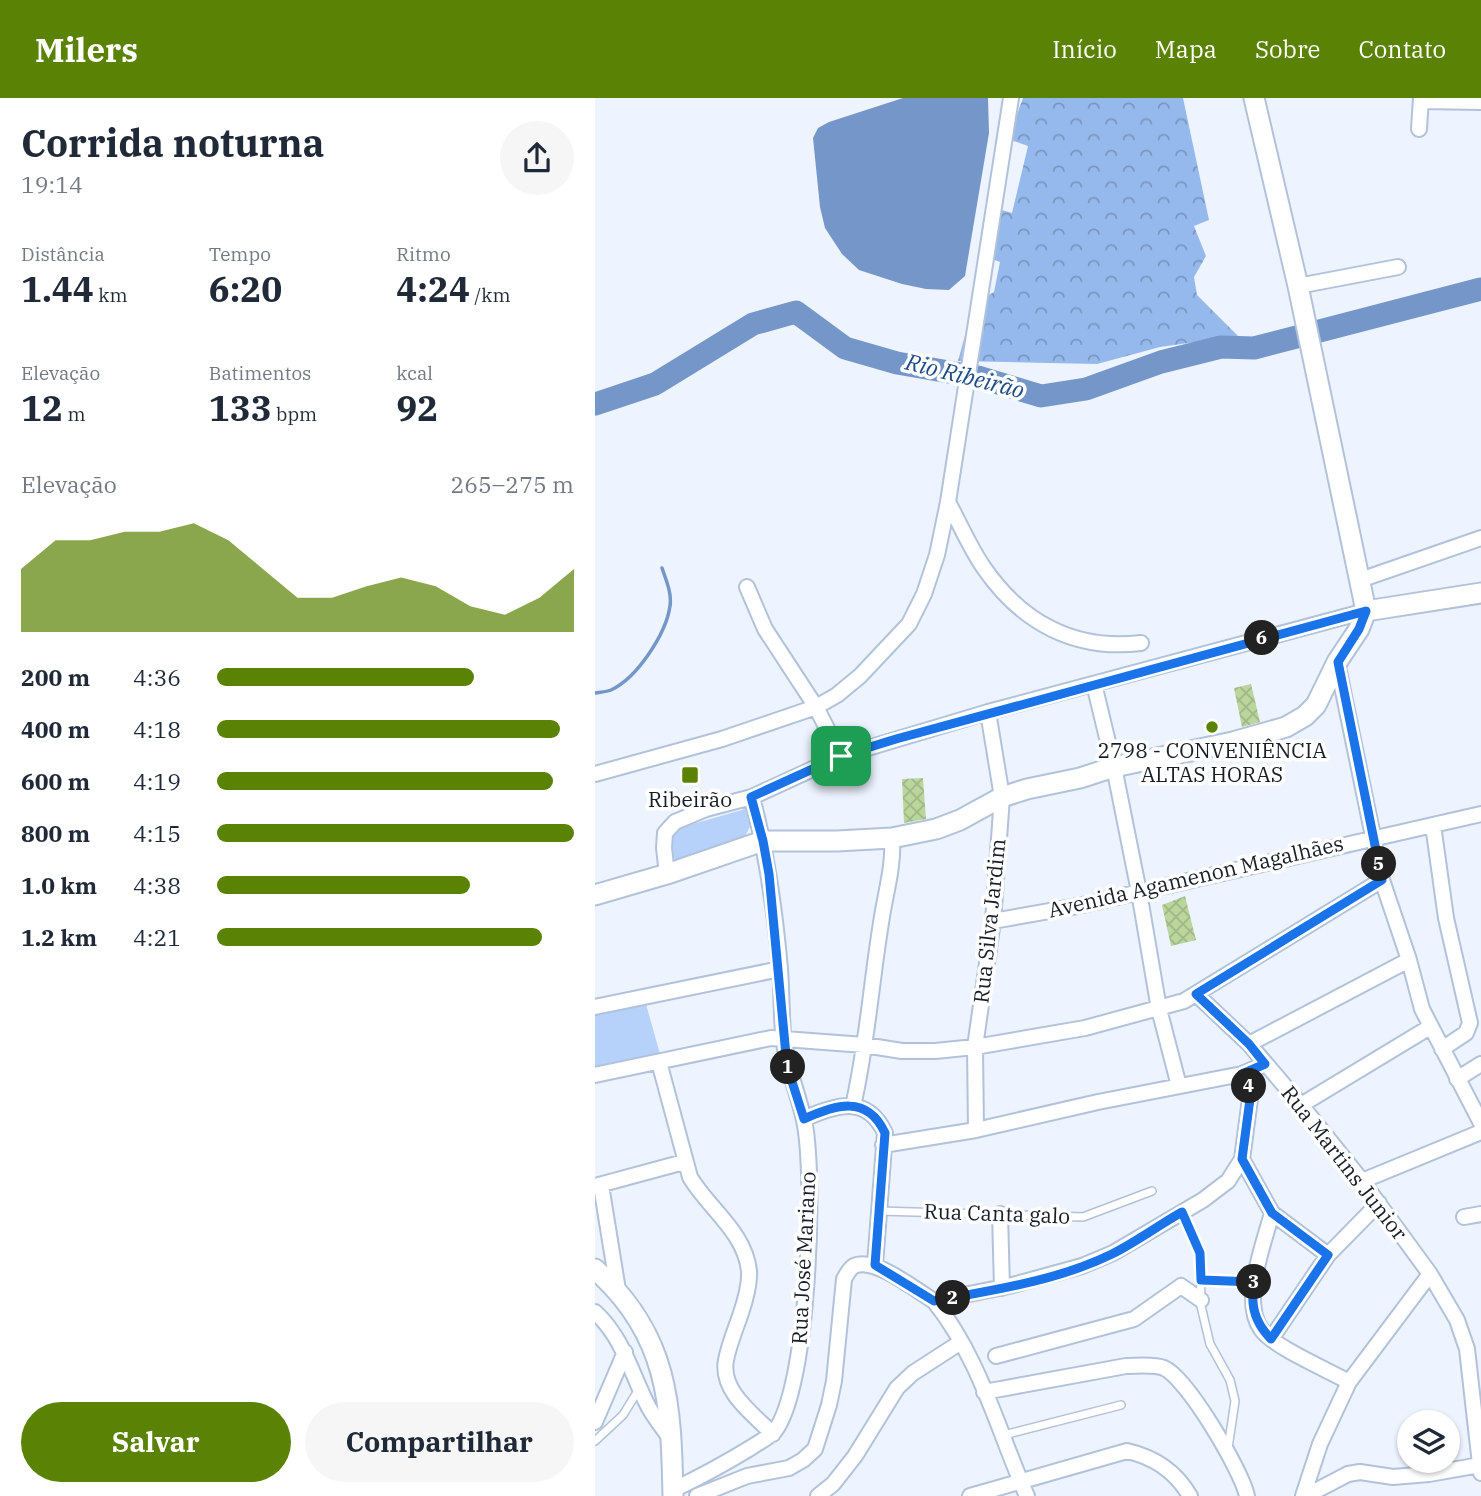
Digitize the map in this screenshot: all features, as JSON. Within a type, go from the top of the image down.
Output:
[{"type":"street","points":[[595,774],[722,739],[816,707],[837,695],[860,676],[909,624],[924,594],[937,555],[948,502],[1011,98]]},
{"type":"street","points":[[595,895],[763,841],[892,838],[936,829],[960,820],[1002,797],[1114,767],[1233,742],[1286,727],[1305,716],[1316,705],[1359,629],[1366,611],[1298,286],[1254,98]]},
{"type":"street","points":[[1419,129],[1421,99],[1481,102]]},
{"type":"street","points":[[1298,286],[1398,267]]},
{"type":"street","points":[[948,502],[983,567],[997,586],[1043,625],[1065,636],[1097,645],[1141,643]]},
{"type":"street","points":[[1360,580],[1481,538]]},
{"type":"street","points":[[747,587],[775,646],[816,707],[841,756]]},
{"type":"street","points":[[667,874],[665,833],[675,822],[706,809],[751,797],[841,756],[988,712],[1366,611],[1481,593]]},
{"type":"street","points":[[1338,662],[1382,880],[1422,1009],[1481,1123]]},
{"type":"street","points":[[1094,684],[1114,767],[1159,1009],[1179,1086]]},
{"type":"street","name":"Rua Silva Jardim","points":[[976,1129],[975,1047],[993,921],[1002,797],[988,712]]},
{"type":"street","name":"Rua José Mariano","points":[[751,797],[763,841],[780,969],[787,1066],[804,1119],[810,1168],[810,1203],[799,1350],[791,1395],[773,1434]]},
{"type":"street","name":"Avenida Agamenon Magalhães","points":[[993,921],[1078,906],[1481,814]]},
{"type":"street","points":[[1433,825],[1446,918],[1470,1023],[1466,1033],[1442,1049]]},
{"type":"street","points":[[853,1106],[892,861],[892,838]]},
{"type":"street","points":[[595,1075],[771,1038],[864,1045],[902,1051],[935,1051],[975,1047],[1084,1028],[1172,1006],[1382,880]]},
{"type":"street","points":[[1249,1044],[1409,960]]},
{"type":"street","points":[[595,1007],[780,969]]},
{"type":"street","name":"Rua Martins Junior","points":[[1196,994],[1249,1044],[1301,1105],[1379,1203],[1430,1274],[1457,1320],[1467,1349],[1480,1469]]},
{"type":"street","points":[[1301,1105],[1430,1027]]},
{"type":"street","points":[[595,1269],[618,1290],[652,1346],[665,1383],[671,1418],[673,1493],[773,1434],[737,1398],[729,1384],[725,1369],[726,1358],[746,1298],[749,1271],[741,1248],[726,1221],[697,1189],[684,1161],[659,1062]]},
{"type":"street","points":[[883,1145],[976,1129],[1242,1074],[1265,1064]]},
{"type":"street","points":[[1457,1079],[1481,1064]]},
{"type":"street","points":[[934,1301],[1065,1272],[1113,1253],[1203,1200],[1228,1181],[1242,1159],[1250,1099],[1249,1086],[1242,1074]]},
{"type":"street","points":[[804,1119],[839,1105],[853,1106],[868,1112],[880,1123],[885,1133],[875,1265]]},
{"type":"street","points":[[1362,1181],[1481,1132]]},
{"type":"street","points":[[1242,1159],[1272,1213],[1328,1255]]},
{"type":"street","points":[[618,1290],[598,1186],[684,1161]]},
{"type":"street","points":[[1271,1339],[1328,1255],[1379,1203]]},
{"type":"street","points":[[1272,1213],[1252,1292],[1259,1328],[1271,1339],[1349,1382]]},
{"type":"street","points":[[1000,1214],[1002,1288]]},
{"type":"street","points":[[1464,1216],[1481,1214]]},
{"type":"street","points":[[697,1496],[747,1476],[789,1468],[815,1449],[834,1381],[844,1279],[849,1270],[862,1264],[875,1265],[934,1301],[961,1342],[1004,1436],[1027,1496]]},
{"type":"street","points":[[1304,1496],[1320,1444],[1349,1382],[1430,1274]]},
{"type":"street","points":[[996,1356],[1133,1318],[1181,1286],[1201,1300]]},
{"type":"street","points":[[595,1311],[610,1325],[652,1412],[671,1439]]},
{"type":"street","points":[[818,1496],[833,1484],[855,1456],[897,1388],[913,1373],[961,1342]]},
{"type":"street","points":[[595,1422],[625,1352]]},
{"type":"street","points":[[984,1392],[1126,1366],[1147,1365],[1163,1368],[1174,1374],[1216,1431],[1240,1476],[1247,1496]]},
{"type":"street","points":[[970,1496],[1127,1451],[1145,1455],[1165,1467],[1183,1484],[1190,1496]]},
{"type":"street","points":[[1304,1496],[1348,1474],[1360,1472],[1394,1477],[1480,1469]]},
{"type":"lane","name":"Rua Canta galo","points":[[879,1211],[1083,1217],[1152,1191]]},
{"type":"lane","points":[[1182,1212],[1200,1253],[1201,1300],[1210,1344],[1230,1380],[1235,1401],[1227,1451]]},
{"type":"lane","points":[[1201,1280],[1255,1282]]},
{"type":"lane","points":[[595,1441],[623,1415],[640,1388]]},
{"type":"lane","points":[[1004,1436],[1121,1405]]},
{"type":"green space","points":[[1023,98],[1183,98],[1209,220],[1194,226],[1206,256],[1194,277],[1197,295],[1238,336],[1160,347],[1097,364],[958,361],[974,303],[994,292],[1000,262],[981,255],[988,206],[1012,213],[1028,146],[1008,139]]},
{"type":"shaded area","points":[[903,98],[988,98],[989,133],[965,276],[949,290],[902,284],[859,270],[842,254],[825,228],[820,207],[813,138],[818,128]]},
{"type":"shaded area","points":[[749,808],[751,825],[743,840],[676,860],[671,853],[670,836],[675,829]]},
{"type":"shaded area","points":[[646,1004],[660,1054],[595,1067],[595,1014]]},
{"type":"building","points":[[1251,684],[1260,722],[1242,727],[1234,688]]},
{"type":"building","points":[[923,778],[926,819],[904,823],[902,779]]},
{"type":"building","points":[[1185,896],[1196,940],[1171,946],[1162,905]]},
{"type":"waterway","name":"Rio Ribeirão","points":[[595,404],[655,384],[753,324],[796,312],[845,348],[897,363],[978,377],[1041,396],[1086,389],[1161,362],[1221,347],[1254,348],[1481,289]]},
{"type":"waterway","points":[[595,693],[609,691],[631,676],[649,654],[663,629],[670,601],[662,568]]},
{"type":"place","name":"2798 - CONVENIÊNCIA ALTAS HORAS","points":[[1212,727]]},
{"type":"place","name":"Ribeirão","points":[[690,775]]},
{"type":"route","points":[[1366,611],[1359,629],[1338,662],[1382,880],[1196,994],[1249,1044],[1265,1064],[1242,1074],[1249,1086],[1250,1099],[1242,1159],[1272,1213],[1328,1255],[1271,1339],[1259,1328],[1254,1311],[1252,1292],[1255,1282],[1201,1280],[1200,1253],[1182,1212],[1113,1253],[1082,1266],[1009,1286],[934,1301],[875,1265],[880,1171],[885,1133],[880,1123],[868,1112],[853,1106],[839,1105],[804,1119],[787,1066],[769,874],[751,797],[841,756],[988,712],[1366,611]]}]
